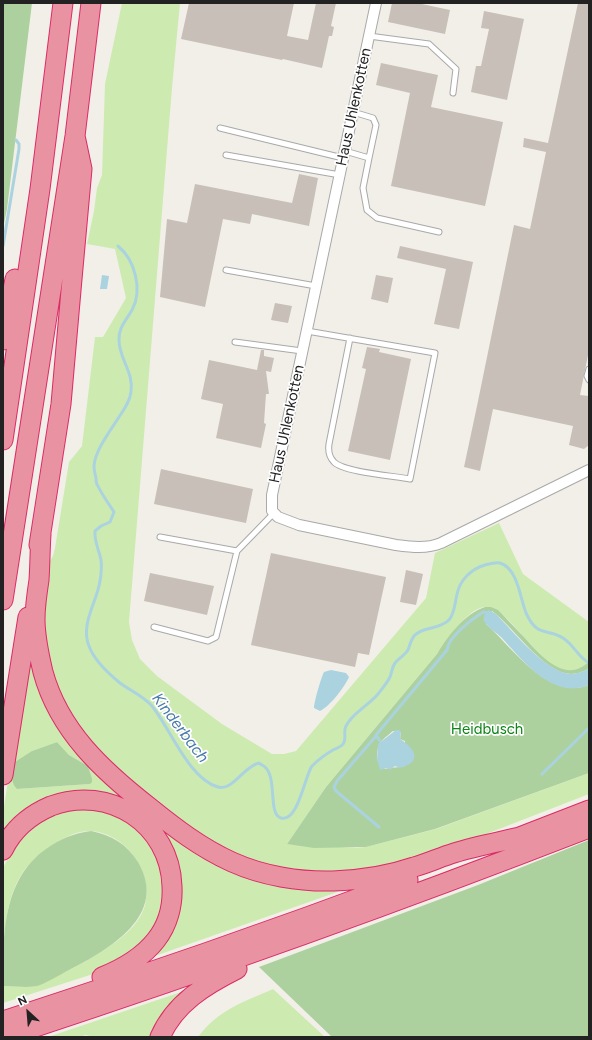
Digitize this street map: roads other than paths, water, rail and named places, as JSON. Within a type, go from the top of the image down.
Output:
[{"type":"highway","points":[[3,440],[40,189],[63,3]]},
{"type":"highway","points":[[3,600],[44,344],[75,136],[90,3]]},
{"type":"highway","points":[[3,775],[61,404],[82,169],[75,136]]},
{"type":"highway","points":[[3,340],[23,240],[40,189]]},
{"type":"highway","points":[[41,534],[39,580],[35,603],[36,635],[44,672],[56,705],[73,735],[97,763],[127,790],[193,841],[215,854],[250,869],[306,880],[331,881],[352,880],[395,873],[454,853],[520,837]]},
{"type":"highway","points":[[3,850],[11,837],[22,824],[44,809],[64,802],[102,802],[124,809],[147,826],[160,842],[167,860],[172,880],[171,907],[167,920],[156,940],[145,952],[121,968],[11,1018]]},
{"type":"highway","points":[[11,1018],[303,918],[589,810]]},
{"type":"highway","points":[[5,1037],[219,965],[347,919],[589,828]]},
{"type":"highway","points":[[160,1037],[166,1023],[184,1002],[212,982],[253,961],[347,919]]},
{"type":"street","name":"Haus Uhlenkotten","points":[[274,513],[271,508],[272,495],[376,3]]},
{"type":"street","points":[[274,513],[285,520],[299,525],[396,545],[430,546],[441,543],[589,470]]},
{"type":"lane","points":[[369,36],[429,44],[456,69],[453,93]]},
{"type":"lane","points":[[353,112],[373,118],[376,125],[362,188],[367,210],[376,218],[439,232]]},
{"type":"lane","points":[[220,128],[344,155],[369,158]]},
{"type":"lane","points":[[226,155],[340,175]]},
{"type":"lane","points":[[226,270],[316,286]]},
{"type":"lane","points":[[307,331],[350,338],[436,353],[410,478],[344,468],[333,462],[330,456],[328,451],[329,444],[350,338]]},
{"type":"lane","points":[[235,342],[302,351]]},
{"type":"lane","points":[[589,369],[587,376],[589,380]]},
{"type":"lane","points":[[154,627],[208,641],[216,637],[237,551],[274,513]]},
{"type":"lane","points":[[160,537],[237,551]]},
{"type":"water","points":[[102,275],[109,276],[107,289],[100,289]]},
{"type":"water","points":[[489,610],[496,614],[530,650],[551,667],[561,672],[571,674],[589,669],[589,685],[576,688],[563,687],[551,683],[540,676],[485,623],[484,616]]},
{"type":"water","points":[[331,670],[346,673],[349,677],[336,696],[324,709],[320,711],[314,708],[316,696],[324,672]]},
{"type":"water","points":[[396,730],[401,732],[400,739],[414,752],[414,759],[408,765],[400,768],[395,766],[390,770],[387,768],[380,770],[377,759],[378,744]]},
{"type":"waterway","points":[[3,246],[19,149],[19,144],[16,140]]},
{"type":"waterway","name":"Kinderbach","points":[[118,246],[124,252],[133,267],[137,285],[135,302],[121,328],[119,336],[121,353],[129,372],[131,392],[126,405],[104,440],[95,460],[94,467],[96,483],[114,512],[110,522],[101,526],[95,531],[96,542],[101,560],[101,571],[98,589],[86,630],[87,638],[94,656],[107,671],[120,683],[141,696],[152,706],[189,764],[198,774],[208,782],[218,787],[223,787],[234,782],[248,769],[259,763],[265,767],[269,773],[273,804],[277,815],[281,818],[287,818],[296,806],[312,766],[325,755],[342,745],[345,740],[345,728],[349,721],[383,688],[390,677],[394,665],[408,650],[414,636],[422,631],[441,625],[449,620],[454,611],[458,589],[463,580],[475,569],[492,563],[500,563],[506,566],[511,572],[518,586],[527,615],[535,627],[539,630],[553,633],[563,638],[582,658],[589,663]]},
{"type":"waterway","points":[[380,741],[376,735],[447,650],[448,645],[456,634],[483,612],[489,613]]},
{"type":"waterway","points":[[542,774],[589,728]]},
{"type":"waterway","points":[[376,736],[337,781],[334,787],[336,791],[379,827]]},
{"type":"park label","name":"Heidbusch","points":[[487,730]]}]
